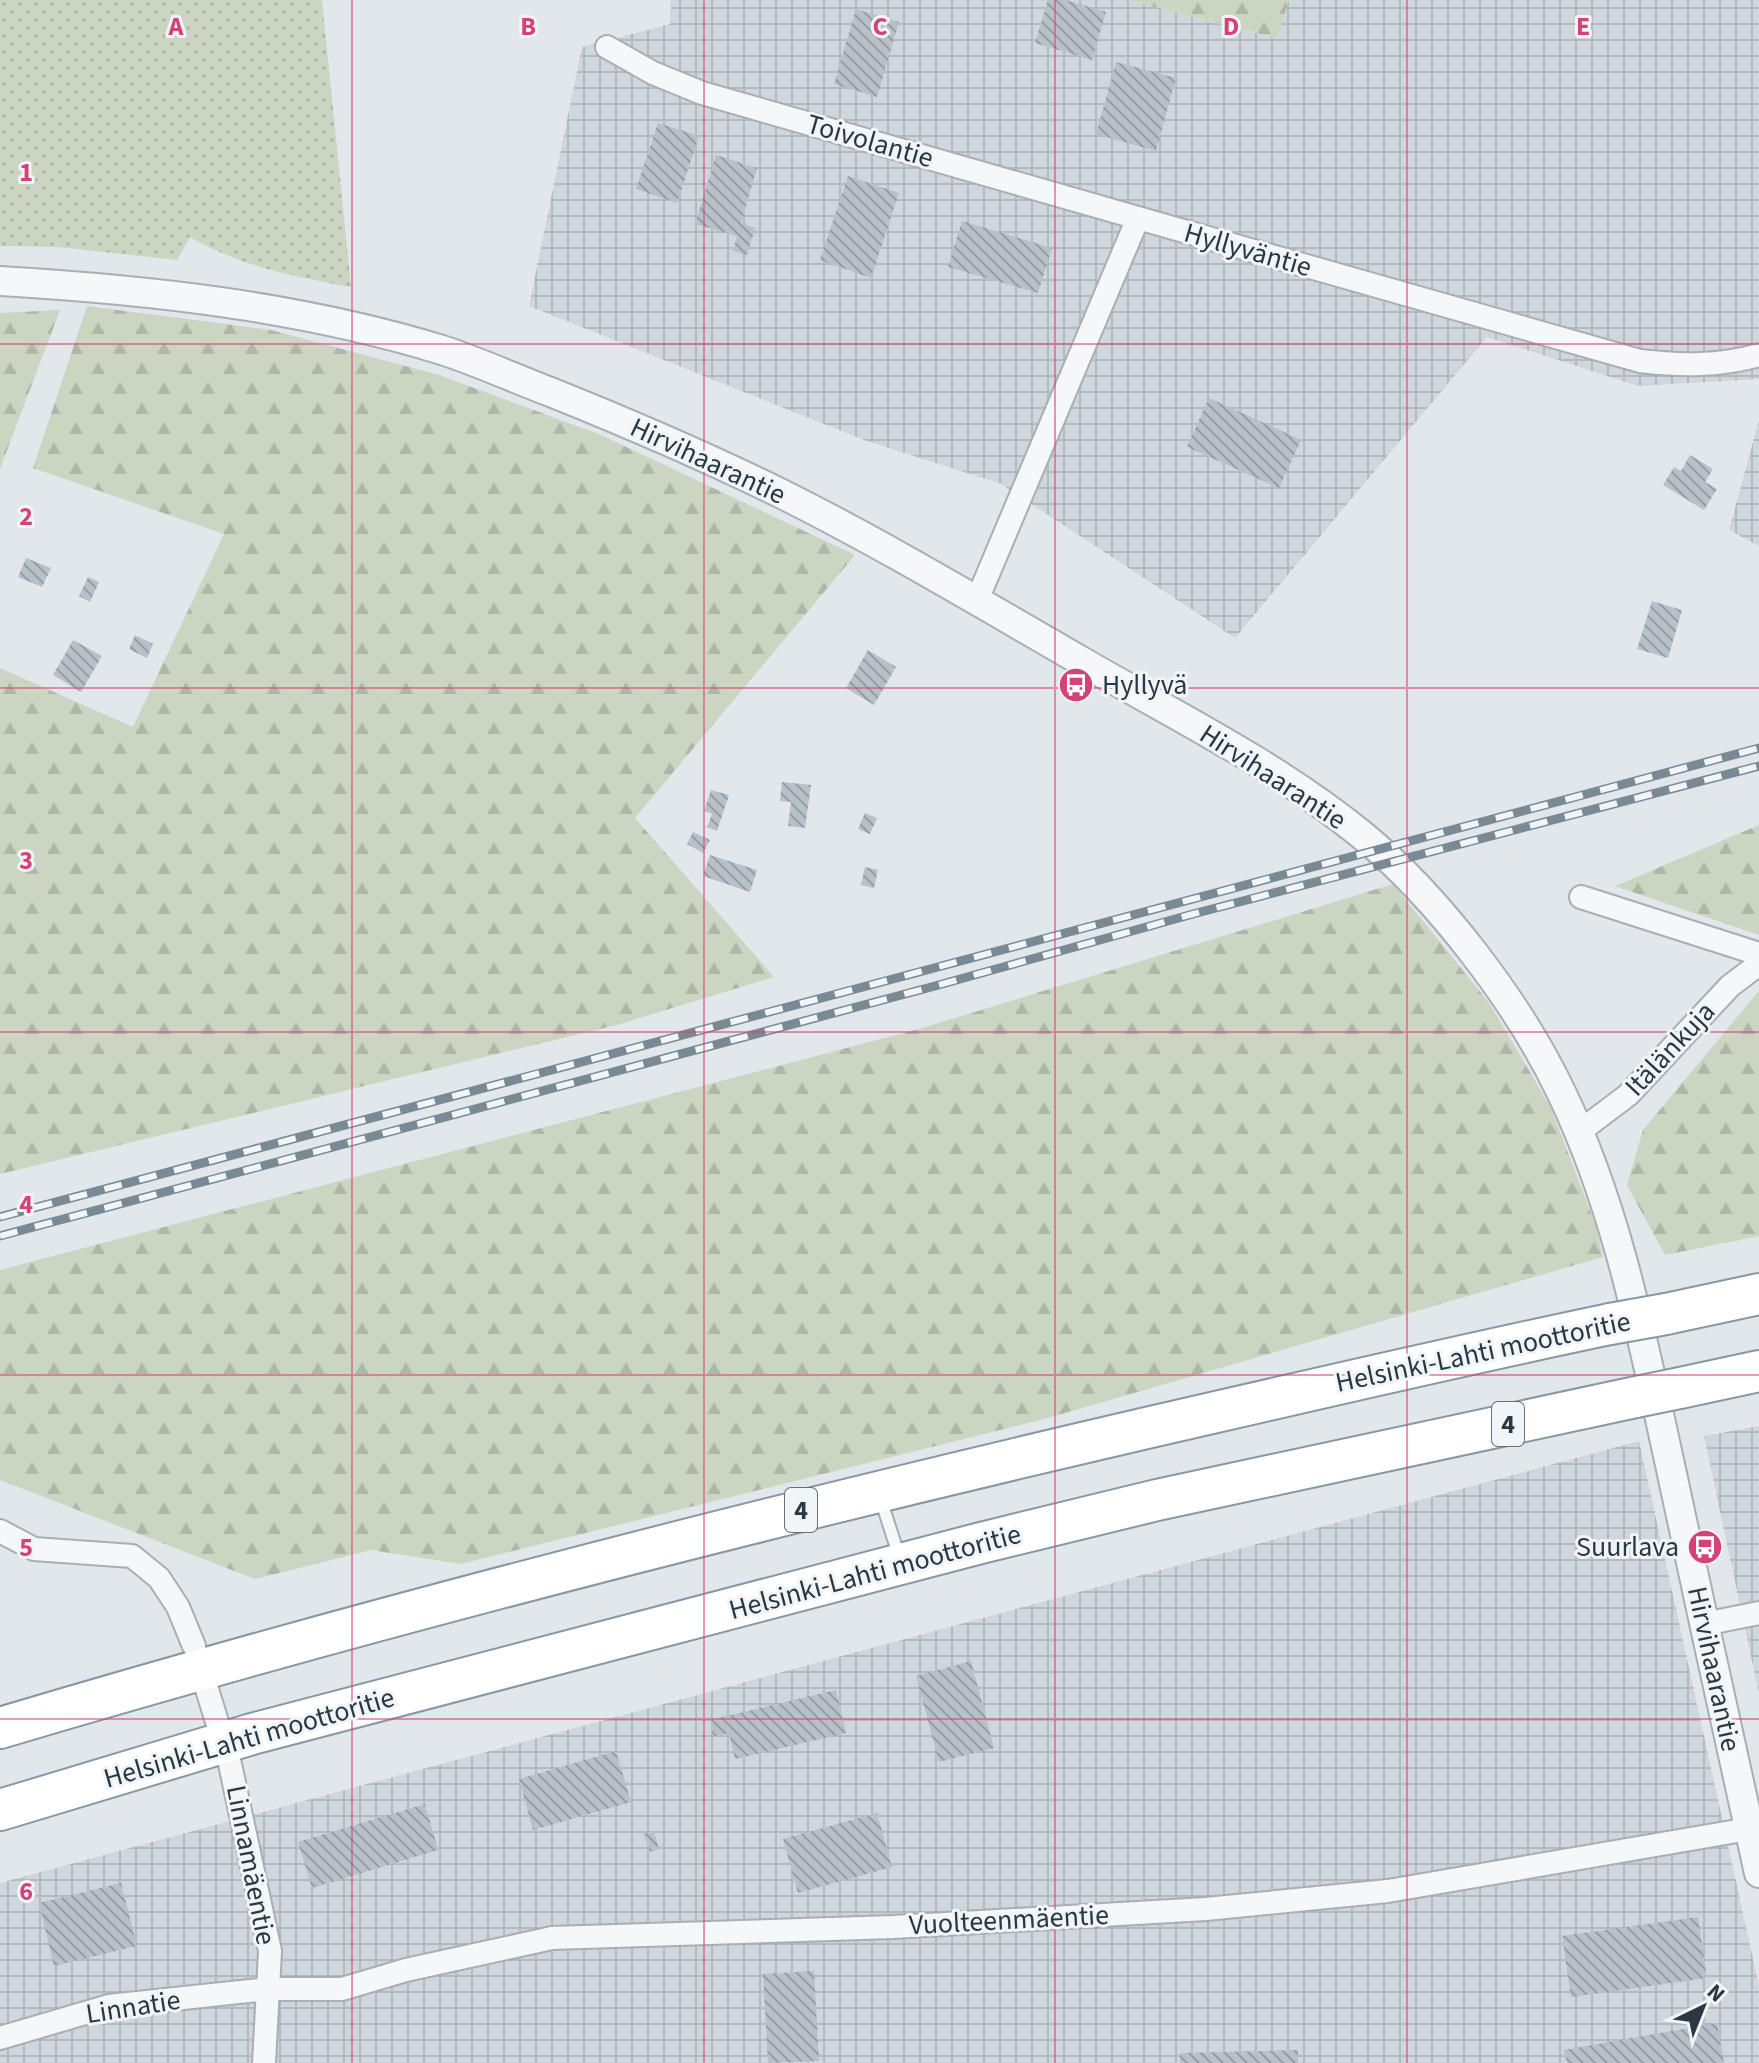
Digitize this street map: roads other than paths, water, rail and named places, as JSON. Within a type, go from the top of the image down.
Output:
[{"type":"highway","name":"Helsinki-Lahti moottoritie","points":[[0,1728],[464,1596],[878,1491],[1421,1363],[1759,1294]]},
{"type":"highway","name":"Helsinki-Lahti moottoritie","points":[[0,1810],[252,1734],[1157,1500],[1759,1371]]},
{"type":"street","name":"Toivolantie","points":[[607,47],[653,73],[702,93],[1138,218]]},
{"type":"street","name":"Hyllyväntie","points":[[1138,218],[1640,361],[1679,366],[1729,363],[1759,355]]},
{"type":"street","points":[[977,600],[1138,218]]},
{"type":"street","name":"Hirvihaarantie","points":[[0,281],[210,299],[347,324],[448,352],[605,414],[776,491],[977,600],[1241,751],[1361,835],[1408,877],[1484,966],[1522,1022],[1562,1091],[1613,1225],[1759,1873]]},
{"type":"street","points":[[1581,897],[1759,954]]},
{"type":"street","name":"Itälänkuja","points":[[1579,1132],[1628,1095],[1730,986],[1759,964]]},
{"type":"street","points":[[0,1531],[34,1549],[132,1556],[159,1578],[178,1607],[194,1646]]},
{"type":"street","points":[[1704,1624],[1759,1613]]},
{"type":"street","points":[[205,1683],[218,1725]]},
{"type":"street","name":"Linnamäentie","points":[[230,1764],[270,1951],[264,2063]]},
{"type":"street","name":"Vuolteenmäentie","points":[[268,1989],[342,1989],[406,1970],[552,1938],[908,1926],[1206,1909],[1388,1891],[1749,1829]]},
{"type":"street","name":"Linnatie","points":[[0,2038],[109,2006],[268,1989]]},
{"type":"lane","points":[[878,1491],[902,1565]]},
{"type":"railway","points":[[0,1217],[1759,748]]},
{"type":"railway","points":[[0,1236],[1193,914],[1759,766]]},
{"type":"place","name":"Hyllyvä","points":[[1076,685]]},
{"type":"place","name":"Suurlava","points":[[1705,1547]]}]
